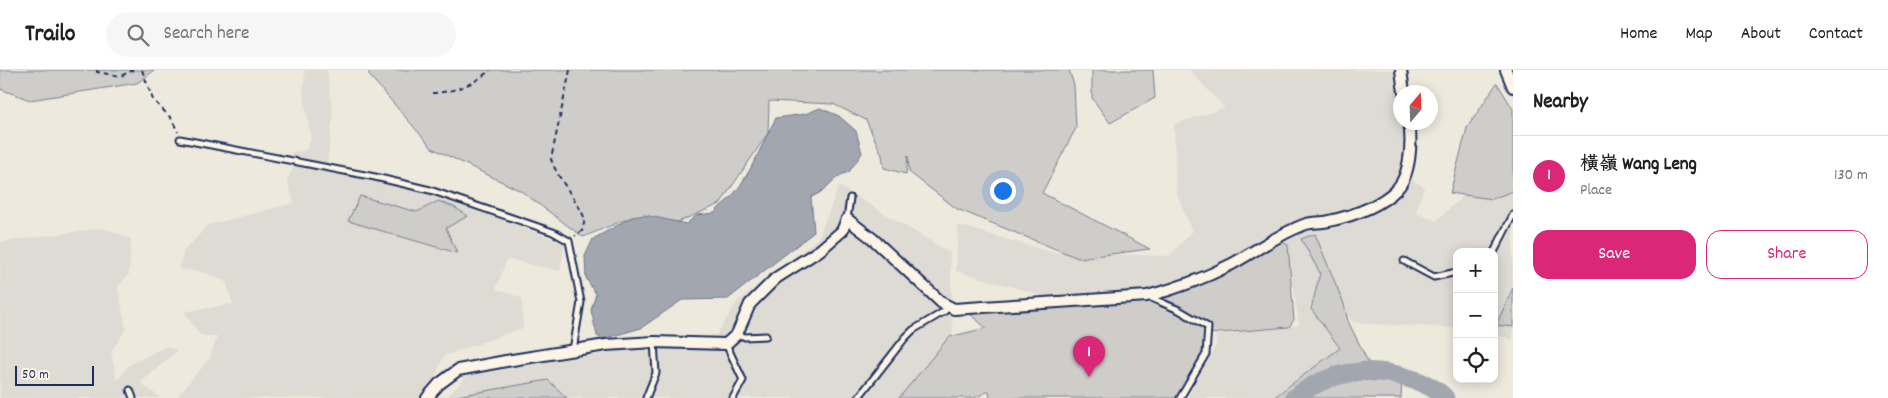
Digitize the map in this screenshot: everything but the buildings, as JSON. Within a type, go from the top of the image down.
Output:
[{"type":"street","points":[[1401,70],[1403,85]]},
{"type":"street","points":[[1506,70],[1513,87]]},
{"type":"street","points":[[427,398],[439,384],[458,370],[606,345],[654,342],[726,344],[737,334],[750,304],[776,278],[820,250],[842,231],[848,219],[874,239],[947,307],[954,309],[1147,296],[1171,291],[1231,264],[1307,224],[1352,216],[1377,203],[1396,190],[1402,182],[1409,153],[1409,130]]},
{"type":"lane","points":[[180,139],[375,177],[430,190],[552,232],[569,241],[581,302],[573,350]]},
{"type":"lane","points":[[848,219],[850,198]]},
{"type":"lane","points":[[1496,248],[1513,215]]},
{"type":"lane","points":[[1404,261],[1434,277],[1453,273]]},
{"type":"lane","points":[[1147,296],[1179,310],[1208,327],[1206,354],[1180,398]]},
{"type":"lane","points":[[858,398],[905,338],[913,330],[945,311],[947,307]]},
{"type":"lane","points":[[737,334],[745,337],[766,336]]},
{"type":"lane","points":[[646,398],[656,373],[654,342]]},
{"type":"lane","points":[[726,344],[742,374],[743,380],[733,398]]},
{"type":"lane","points":[[130,390],[133,398]]},
{"type":"path","points":[[97,70],[97,72],[121,76],[133,70]]},
{"type":"path","points":[[142,70],[154,100],[171,118],[180,139]]},
{"type":"path","points":[[432,93],[450,92],[490,70]]},
{"type":"path","points":[[569,241],[582,232],[585,219],[564,181],[554,169],[550,159],[570,70]]},
{"type":"shaded area","points":[[0,70],[155,70],[137,83],[30,100],[0,89]]},
{"type":"shaded area","points":[[305,70],[327,70],[333,116],[326,173],[432,191],[565,244],[560,271],[507,259],[496,289],[522,298],[523,328],[444,356],[426,398],[176,398],[210,358],[217,337],[200,335],[184,312],[233,304],[226,282],[203,272],[179,269],[184,251],[208,225],[294,203],[287,180],[295,164],[290,152],[305,150],[311,140],[303,91]]},
{"type":"shaded area","points":[[369,70],[1069,70],[1074,85],[1076,128],[1042,193],[1150,249],[1078,258],[957,209],[909,172],[908,156],[906,174],[884,168],[882,155],[866,120],[833,104],[769,101],[768,133],[720,204],[678,222],[632,217],[583,237],[521,191],[432,148],[369,75]]},
{"type":"shaded area","points":[[1092,70],[1153,70],[1155,98],[1110,123],[1092,98]]},
{"type":"shaded area","points":[[1189,70],[1401,70],[1401,85],[1393,85],[1393,130],[1408,130],[1404,176],[1424,187],[1416,212],[1436,221],[1461,198],[1466,180],[1513,184],[1513,340],[1498,335],[1498,248],[1453,248],[1453,328],[1368,324],[1351,321],[1315,235],[1320,273],[1310,307],[1340,348],[1273,398],[1187,398],[1217,344],[1215,335],[1299,325],[1287,245],[1153,295],[1051,298],[956,271],[958,225],[1051,252],[1169,256],[1192,232],[1176,191],[1174,124],[1225,108]]},
{"type":"shaded area","points":[[1497,83],[1513,109],[1513,191],[1492,199],[1450,193],[1467,128]]},
{"type":"shaded area","points":[[820,108],[839,116],[856,131],[862,153],[849,172],[838,177],[822,191],[811,197],[814,232],[728,299],[682,300],[641,328],[603,339],[597,336],[591,310],[596,294],[586,278],[585,256],[593,239],[632,217],[645,215],[686,224],[697,215],[715,213],[732,196],[744,179],[776,118],[805,114]]},
{"type":"shaded area","points":[[839,186],[950,253],[953,333],[899,398],[446,398],[468,375],[716,335],[738,301],[818,238]]},
{"type":"shaded area","points":[[360,196],[417,212],[438,201],[454,207],[468,216],[446,228],[457,253],[348,221]]},
{"type":"shaded area","points":[[104,228],[131,239],[129,274],[118,287],[126,329],[111,352],[117,381],[129,365],[166,346],[177,351],[140,383],[161,398],[0,398],[0,242]]},
{"type":"shaded area","points":[[1315,234],[1344,304],[1348,321],[1368,362],[1332,368],[1283,398],[1273,398],[1340,348],[1311,309],[1320,273],[1301,239]]},
{"type":"shaded area","points":[[1277,239],[1288,245],[1294,320],[1289,327],[1208,334],[1206,354],[1180,398],[990,398],[989,391],[974,398],[899,398],[949,337],[986,328],[971,315],[974,303],[1164,292]]},
{"type":"shaded area","points":[[1513,288],[1513,327],[1498,325],[1498,321]]},
{"type":"shaded area","points":[[1354,371],[1377,371],[1402,376],[1401,398],[1294,398],[1320,382]]},
{"type":"shaded area","points":[[548,380],[567,398],[445,398]]},
{"type":"waterway","points":[[1294,398],[1320,382],[1348,373],[1363,372],[1393,374],[1423,383],[1433,388],[1445,398]]},
{"type":"place","name":"橫嶺 Wang Leng","points":[[1089,377]]}]
